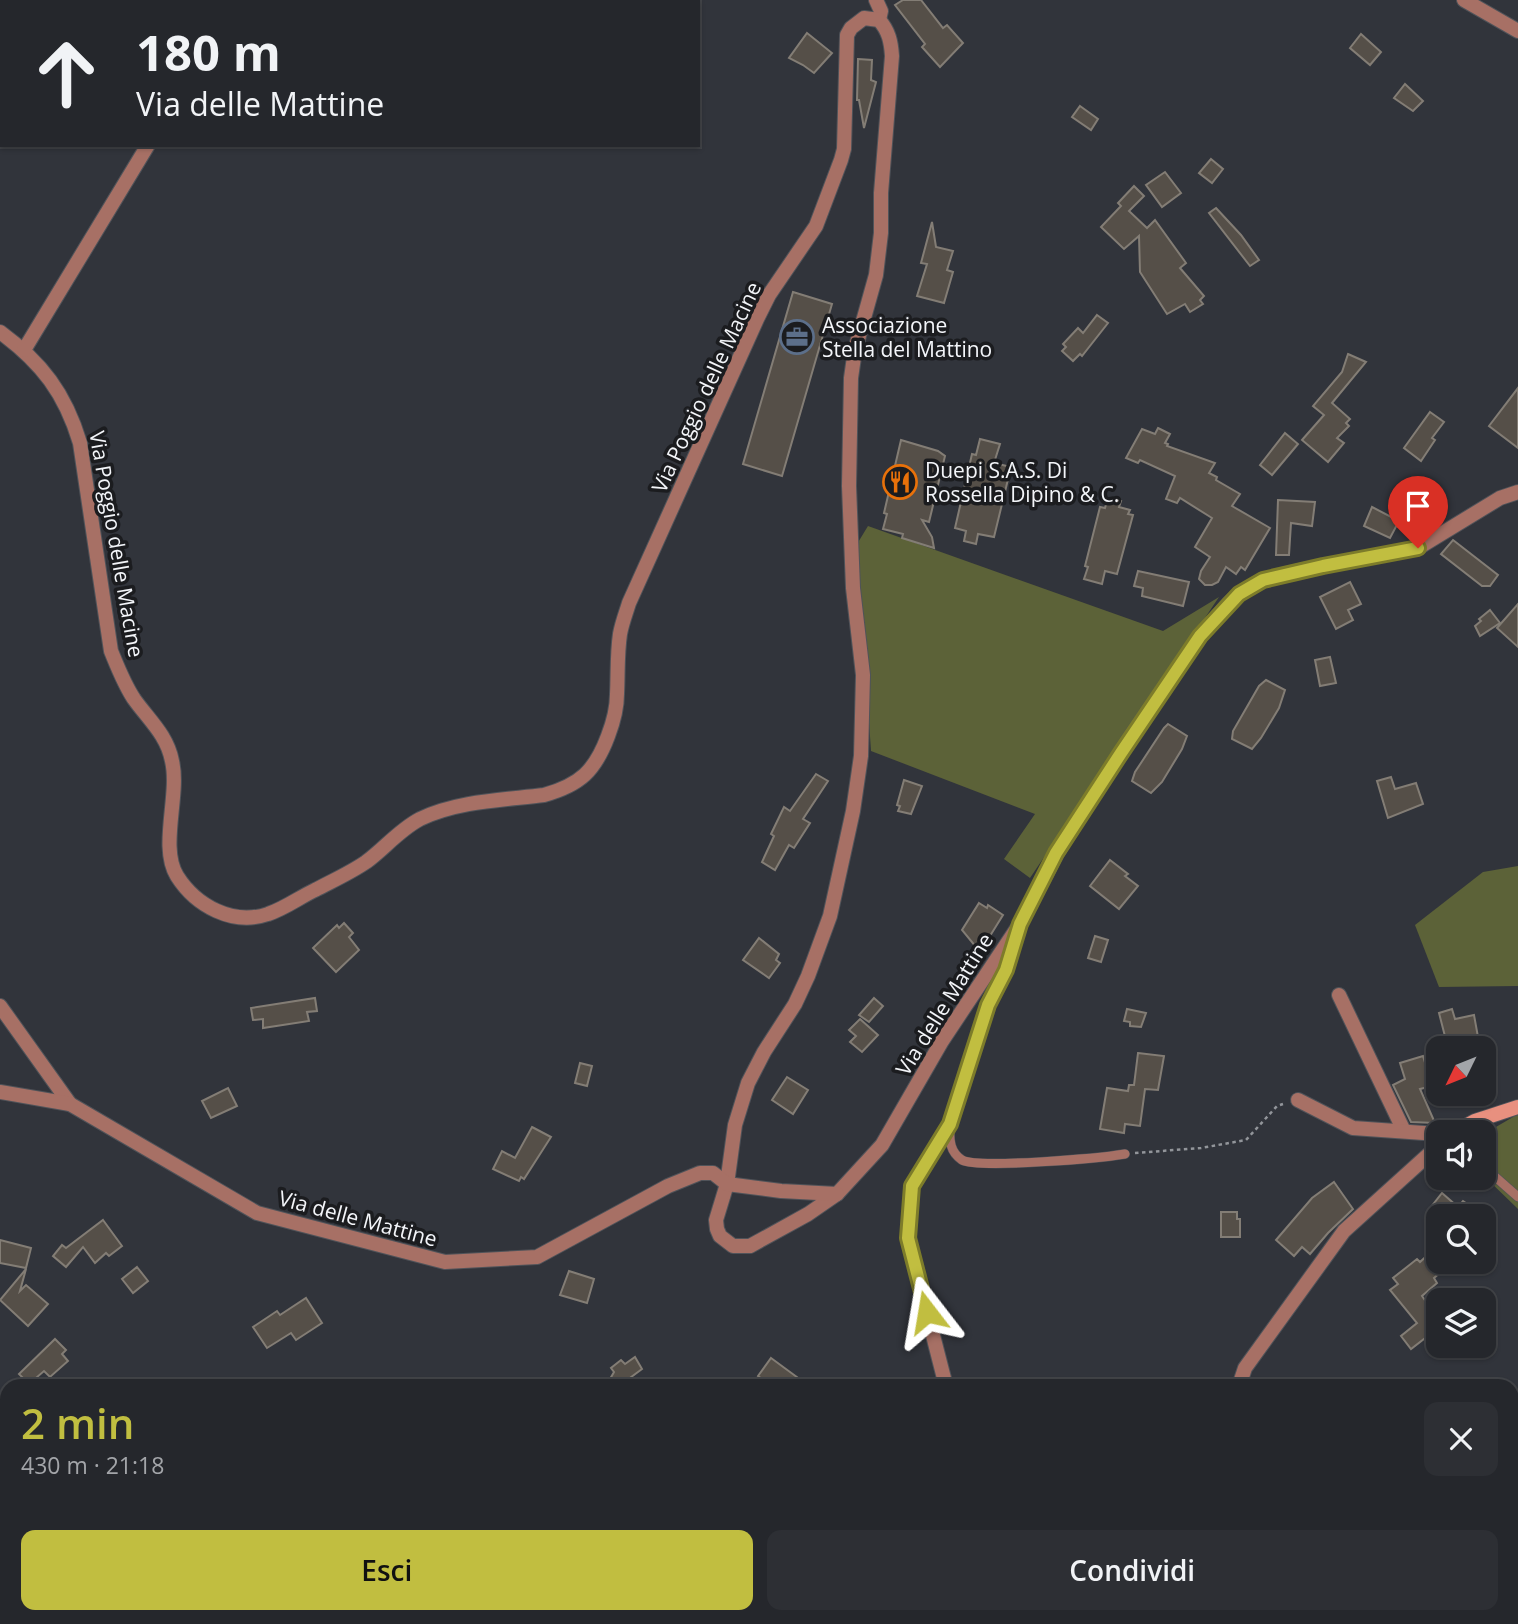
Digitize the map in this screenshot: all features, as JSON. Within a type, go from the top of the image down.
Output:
[{"type":"street","points":[[726,1186],[736,1125],[748,1083],[808,976],[830,916],[853,811],[861,756],[863,675],[853,588],[849,486],[851,378],[855,350],[876,275],[881,233],[881,193],[892,56],[889,35],[879,20],[881,11],[876,0]]},
{"type":"street","points":[[1464,0],[1518,31]]},
{"type":"street","name":"Via Poggio delle Macine","points":[[0,332],[24,350],[52,382],[71,414],[80,443],[111,651],[121,678],[134,699],[158,727],[172,761],[174,779],[170,847],[176,875],[195,897],[222,913],[236,918],[269,914],[355,869],[417,821],[454,806],[558,791],[586,775],[596,763],[617,705],[620,635],[629,603],[757,319],[769,295],[806,244],[824,208],[844,149],[846,35],[864,18],[879,20]]},
{"type":"street","points":[[24,350],[147,147]]},
{"type":"street","name":"Via delle Mattine","points":[[726,1186],[716,1220],[717,1228],[726,1242],[741,1248],[750,1246],[837,1194],[881,1145],[942,1041],[1020,924],[1056,853],[1133,733],[1200,636],[1239,594],[1263,580],[1329,564],[1418,548],[1500,498],[1518,492]]},
{"type":"street","points":[[944,1379],[908,1238],[912,1186],[950,1124],[988,1005],[1006,970],[1020,924]]},
{"type":"street","points":[[1339,995],[1404,1131]]},
{"type":"street","points":[[0,1006],[70,1104]]},
{"type":"street","name":"Via delle Mattine","points":[[0,1092],[70,1104],[257,1213],[445,1262],[537,1256],[668,1186],[700,1173],[713,1173],[726,1186],[837,1194]]},
{"type":"street","points":[[1298,1100],[1353,1128],[1426,1134]]},
{"type":"street","points":[[1478,1120],[1518,1107]]},
{"type":"street","points":[[1241,1379],[1245,1368],[1344,1231],[1426,1157]]},
{"type":"lane","points":[[950,1124],[949,1140],[953,1152],[969,1163],[1085,1160],[1125,1154]]},
{"type":"lane","points":[[1496,1178],[1518,1197]]},
{"type":"path","points":[[1125,1154],[1201,1148],[1246,1140],[1277,1106],[1298,1100]]},
{"type":"green space","points":[[868,526],[1163,631],[1219,597],[1030,878],[1004,859],[1035,814],[871,751],[857,544]]},
{"type":"green space","points":[[1518,866],[1518,986],[1439,987],[1415,925],[1483,872]]},
{"type":"green space","points":[[1518,1109],[1518,1209],[1496,1188],[1496,1127],[1513,1117]]},
{"type":"building","points":[[903,0],[921,0],[943,28],[947,25],[963,43],[940,67],[922,47],[925,44],[895,5]]},
{"type":"building","points":[[807,33],[832,53],[814,73],[789,58]]},
{"type":"building","points":[[1361,34],[1381,52],[1370,65],[1350,48]]},
{"type":"building","points":[[858,59],[872,60],[871,80],[876,82],[864,128],[857,100]]},
{"type":"building","points":[[1405,84],[1423,101],[1413,111],[1394,98]]},
{"type":"building","points":[[1080,106],[1098,119],[1091,130],[1072,117]]},
{"type":"building","points":[[1211,159],[1223,169],[1212,183],[1199,173]]},
{"type":"building","points":[[1165,172],[1181,193],[1162,207],[1146,185]]},
{"type":"building","points":[[1134,186],[1144,196],[1129,211],[1147,228],[1155,220],[1186,263],[1180,268],[1204,296],[1200,300],[1203,304],[1190,312],[1185,304],[1167,314],[1140,272],[1139,236],[1124,249],[1101,227],[1121,206],[1118,203]]},
{"type":"building","points":[[1216,208],[1259,260],[1250,266],[1209,213]]},
{"type":"building","points":[[932,222],[936,247],[953,251],[947,270],[953,272],[944,303],[917,296],[927,264],[921,263]]},
{"type":"building","points":[[793,292],[832,304],[782,476],[743,464]]},
{"type":"building","points":[[1097,315],[1108,323],[1082,356],[1080,354],[1073,361],[1062,351],[1066,347],[1063,344],[1078,328],[1083,333]]},
{"type":"building","points":[[1348,354],[1366,362],[1332,403],[1350,419],[1346,423],[1349,426],[1337,438],[1344,443],[1328,462],[1302,440],[1324,415],[1313,406],[1342,372]]},
{"type":"building","points":[[1518,388],[1518,448],[1489,426]]},
{"type":"building","points":[[1430,412],[1444,422],[1432,438],[1435,440],[1421,461],[1404,448]]},
{"type":"building","points":[[1158,428],[1170,434],[1165,443],[1167,446],[1215,463],[1209,473],[1240,494],[1232,506],[1270,528],[1245,570],[1241,567],[1236,574],[1226,567],[1218,582],[1212,585],[1205,585],[1199,579],[1210,557],[1195,547],[1212,518],[1180,498],[1177,503],[1166,499],[1175,476],[1140,460],[1138,463],[1126,458],[1142,429],[1155,434]]},
{"type":"building","points":[[1285,433],[1298,444],[1272,475],[1260,465]]},
{"type":"building","points":[[980,439],[1000,444],[994,463],[1011,467],[994,537],[978,534],[976,544],[964,541],[966,531],[955,528],[972,454],[976,455]]},
{"type":"building","points":[[901,440],[938,451],[945,456],[929,522],[922,520],[932,537],[934,548],[902,538],[903,534],[883,529],[887,514],[884,513]]},
{"type":"building","points":[[1108,498],[1121,501],[1119,507],[1130,510],[1128,514],[1133,515],[1117,574],[1105,571],[1102,584],[1084,579],[1100,507],[1105,508]]},
{"type":"building","points":[[1278,500],[1315,502],[1312,526],[1291,523],[1289,555],[1276,555]]},
{"type":"building","points":[[1372,507],[1399,521],[1390,538],[1364,526]]},
{"type":"building","points":[[1453,540],[1498,575],[1490,586],[1482,586],[1441,554]]},
{"type":"building","points":[[1138,571],[1189,582],[1183,606],[1142,596],[1143,588],[1134,586]]},
{"type":"building","points":[[1350,582],[1361,604],[1348,610],[1353,620],[1336,629],[1320,597]]},
{"type":"building","points":[[1518,604],[1518,647],[1497,628]]},
{"type":"building","points":[[1490,610],[1500,623],[1480,636],[1475,626]]},
{"type":"building","points":[[1330,657],[1336,683],[1320,686],[1315,660]]},
{"type":"building","points":[[1266,680],[1285,690],[1279,708],[1252,749],[1232,739],[1233,731],[1259,686]]},
{"type":"building","points":[[1168,724],[1187,736],[1162,782],[1151,793],[1132,781],[1135,772]]},
{"type":"building","points":[[816,774],[828,781],[803,819],[810,823],[794,848],[789,845],[775,870],[762,862],[774,836],[771,834],[784,807],[790,811]]},
{"type":"building","points":[[1391,777],[1395,789],[1416,783],[1423,804],[1388,818],[1377,781]]},
{"type":"building","points":[[904,780],[922,786],[911,814],[898,811],[900,806],[897,805]]},
{"type":"building","points":[[1110,860],[1138,886],[1119,909],[1090,886]]},
{"type":"building","points":[[979,903],[987,908],[988,905],[1003,915],[985,944],[980,941],[976,947],[962,930]]},
{"type":"building","points":[[344,923],[353,933],[349,937],[359,950],[336,972],[313,948],[337,925],[339,928]]},
{"type":"building","points":[[1095,936],[1108,940],[1101,962],[1088,958]]},
{"type":"building","points":[[759,938],[779,954],[776,960],[780,963],[769,978],[743,960]]},
{"type":"building","points":[[315,998],[317,1011],[307,1012],[309,1021],[263,1028],[263,1019],[253,1020],[251,1008]]},
{"type":"building","points":[[874,998],[883,1006],[869,1022],[859,1015]]},
{"type":"building","points":[[1127,1009],[1146,1013],[1141,1027],[1130,1026],[1130,1022],[1124,1021]]},
{"type":"building","points":[[1452,1009],[1455,1019],[1474,1015],[1478,1036],[1445,1036],[1439,1013]]},
{"type":"building","points":[[860,1019],[878,1035],[862,1052],[850,1042],[856,1036],[849,1030]]},
{"type":"building","points":[[1138,1053],[1164,1056],[1158,1090],[1145,1089],[1140,1126],[1125,1124],[1124,1133],[1100,1129],[1107,1088],[1128,1091],[1129,1085],[1134,1085]]},
{"type":"building","points":[[1423,1056],[1426,1088],[1420,1089],[1434,1120],[1411,1122],[1393,1085],[1405,1079],[1400,1063]]},
{"type":"building","points":[[580,1063],[592,1066],[587,1086],[575,1083]]},
{"type":"building","points":[[787,1077],[808,1090],[793,1114],[772,1100]]},
{"type":"building","points":[[228,1088],[237,1106],[211,1118],[202,1101]]},
{"type":"building","points":[[532,1127],[551,1137],[524,1179],[521,1177],[519,1181],[493,1169],[502,1151],[515,1158]]},
{"type":"building","points":[[1334,1182],[1353,1209],[1310,1254],[1302,1247],[1294,1256],[1276,1240],[1312,1198]]},
{"type":"building","points":[[1442,1193],[1455,1204],[1433,1204]]},
{"type":"building","points":[[1221,1212],[1237,1212],[1237,1219],[1240,1219],[1240,1237],[1221,1237]]},
{"type":"building","points":[[103,1220],[122,1246],[109,1256],[106,1253],[95,1263],[83,1247],[66,1267],[53,1256],[62,1245],[66,1248]]},
{"type":"building","points":[[0,1240],[31,1248],[26,1268],[0,1263]]},
{"type":"building","points":[[1426,1256],[1426,1274],[1439,1274],[1434,1278],[1437,1283],[1431,1288],[1426,1288],[1422,1296],[1426,1302],[1426,1337],[1411,1349],[1401,1336],[1417,1323],[1390,1290],[1398,1284],[1393,1278],[1417,1259],[1420,1262]]},
{"type":"building","points":[[137,1267],[148,1281],[133,1293],[122,1279]]},
{"type":"building","points":[[26,1269],[20,1291],[26,1285],[48,1304],[28,1326],[0,1300]]},
{"type":"building","points":[[569,1271],[594,1279],[587,1303],[560,1295]]},
{"type":"building","points":[[306,1298],[322,1323],[296,1340],[291,1333],[267,1348],[253,1327],[277,1311],[280,1315]]},
{"type":"building","points":[[55,1339],[66,1350],[62,1354],[68,1361],[50,1377],[44,1371],[35,1379],[24,1379],[19,1374]]},
{"type":"building","points":[[635,1357],[642,1369],[628,1379],[610,1379],[614,1372],[611,1368],[621,1360],[625,1364]]},
{"type":"building","points":[[771,1358],[800,1379],[762,1379],[758,1376]]},
{"type":"place","name":"Associazione Stella del Mattino","points":[[797,337]]},
{"type":"place","name":"Duepi S.A.S. Di Rossella Dipino & C.","points":[[900,482]]},
{"type":"route","points":[[927,1312],[908,1238],[912,1186],[950,1124],[988,1005],[1006,970],[1020,924],[1056,853],[1133,733],[1200,636],[1239,594],[1263,580],[1418,548]]}]
